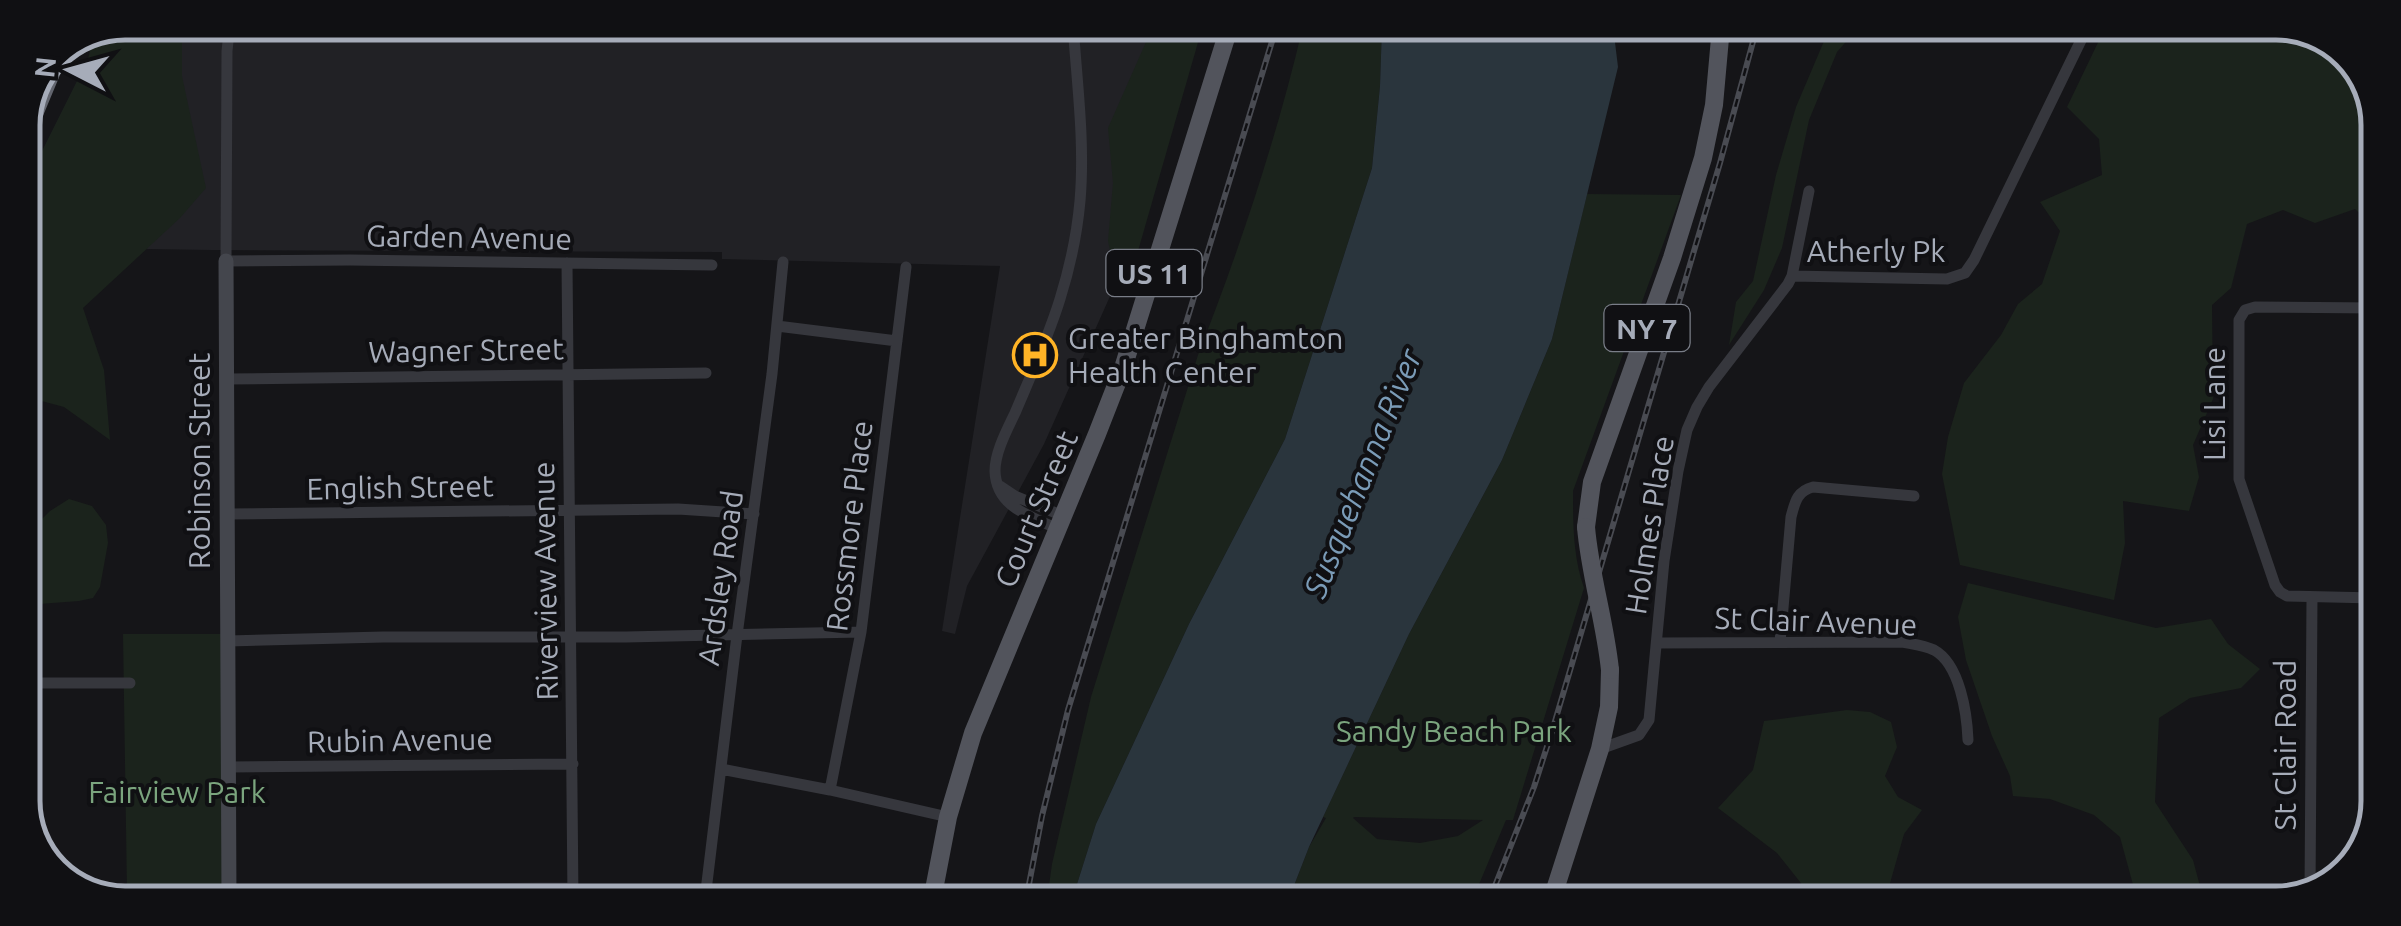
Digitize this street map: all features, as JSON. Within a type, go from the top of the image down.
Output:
[{"type":"main road","name":"Court Street","points":[[935,886],[948,816],[980,714],[1107,409],[1225,40]]},
{"type":"main road","name":"NY 7","points":[[1556,886],[1600,749],[1609,707],[1607,646],[1586,526],[1592,482],[1677,243],[1710,130],[1720,40]]},
{"type":"street","name":"Robinson Street","points":[[228,40],[229,886]]},
{"type":"street","points":[[1060,522],[1010,506],[1002,497],[995,472],[1054,317],[1078,221],[1081,165],[1073,40]]},
{"type":"street","name":"Atherly Pk","points":[[1792,276],[1947,279],[1961,275],[1974,260],[2080,40]]},
{"type":"street","name":"Holmes Place","points":[[1600,749],[1639,735],[1650,720],[1664,561],[1687,430],[1712,384],[1792,276],[1809,191]]},
{"type":"street","name":"Garden Avenue","points":[[226,261],[712,265]]},
{"type":"street","name":"Ardsley Road","points":[[708,886],[783,262]]},
{"type":"street","name":"Riverview Avenue","points":[[567,263],[573,886]]},
{"type":"street","name":"Rossmore Place","points":[[830,790],[861,632],[906,267]]},
{"type":"street","name":"Lisi Lane","points":[[2312,597],[2288,596],[2276,586],[2240,479],[2239,320],[2245,310],[2254,307],[2361,308]]},
{"type":"street","points":[[777,326],[897,341]]},
{"type":"street","name":"Wagner Street","points":[[226,379],[706,373]]},
{"type":"street","points":[[1780,642],[1791,517],[1800,492],[1813,486],[1914,496]]},
{"type":"street","name":"English Street","points":[[227,514],[678,509],[754,514]]},
{"type":"street","points":[[2312,597],[2361,598]]},
{"type":"street","name":"St Clair Road","points":[[2310,879],[2312,597]]},
{"type":"street","points":[[228,641],[861,632]]},
{"type":"street","name":"St Clair Avenue","points":[[1658,643],[1902,642],[1935,650],[1955,674],[1968,740]]},
{"type":"street","points":[[40,683],[130,683]]},
{"type":"street","name":"Rubin Avenue","points":[[228,767],[573,764]]},
{"type":"street","points":[[721,770],[948,816]]},
{"type":"shaded area","name":"Greater Binghamton Health Center","points":[[1182,40],[1124,265],[1044,444],[967,586],[955,634],[942,631],[1000,266],[722,259],[722,252],[40,247],[40,210],[117,41]]},
{"type":"green space","points":[[182,40],[182,76],[206,188],[180,218],[83,308],[104,370],[110,440],[64,407],[40,401],[40,155],[91,46],[108,42]]},
{"type":"green space","points":[[1199,40],[1136,258],[1114,269],[1108,241],[1113,183],[1108,128],[1146,42]]},
{"type":"green space","points":[[1299,40],[1382,40],[1372,168],[1285,439],[1189,624],[1096,824],[1076,886],[1049,886],[1091,697],[1198,355],[1282,109]]},
{"type":"green space","points":[[1824,40],[1848,40],[1837,52],[1809,120],[1782,248],[1764,290],[1729,345],[1736,302],[1753,281],[1776,175],[1796,107]]},
{"type":"green space","points":[[2099,40],[2276,40],[2304,44],[2332,61],[2350,82],[2361,119],[2361,214],[2355,209],[2315,223],[2283,210],[2247,224],[2231,288],[2212,305],[2213,399],[2193,445],[2199,477],[2189,511],[2123,501],[2125,543],[2114,600],[1960,565],[1942,474],[1964,383],[2001,335],[2018,304],[2042,284],[2060,231],[2040,202],[2102,175],[2099,139],[2067,107]]},
{"type":"green space","name":"Sandy Beach Park","points":[[1587,194],[1681,195],[1573,491],[1576,552],[1584,588],[1513,820],[1506,820],[1478,886],[1294,886],[1409,634],[1502,460],[1552,339]],"holes":[[[1353,818],[1483,820],[1458,836],[1420,843],[1377,839]]]},
{"type":"green space","points":[[69,499],[92,506],[106,525],[108,543],[100,587],[93,598],[40,604],[40,521]]},
{"type":"green space","points":[[1968,583],[2156,628],[2211,619],[2228,644],[2260,669],[2241,688],[2190,698],[2159,718],[2155,802],[2193,860],[2200,886],[2133,886],[2120,837],[2094,815],[2050,799],[2013,796],[2010,776],[1966,660],[1958,617]]},
{"type":"green space","name":"Fairview Park","points":[[123,634],[228,634],[229,886],[127,886]]},
{"type":"green space","points":[[1847,710],[1870,712],[1891,722],[1897,747],[1885,776],[1898,797],[1922,810],[1904,834],[1891,886],[1803,886],[1777,853],[1718,808],[1753,770],[1764,721]]},
{"type":"water","name":"Susquehanna River","points":[[1382,40],[1615,40],[1618,67],[1552,339],[1502,460],[1409,634],[1294,886],[1076,886],[1096,824],[1189,624],[1285,439],[1372,168]]},
{"type":"railway","points":[[1029,886],[1068,710],[1272,40]]},
{"type":"railway","points":[[1495,886],[1553,728],[1753,40]]},
{"type":"place","name":"Greater Binghamton Health Center","points":[[1035,355]]}]
